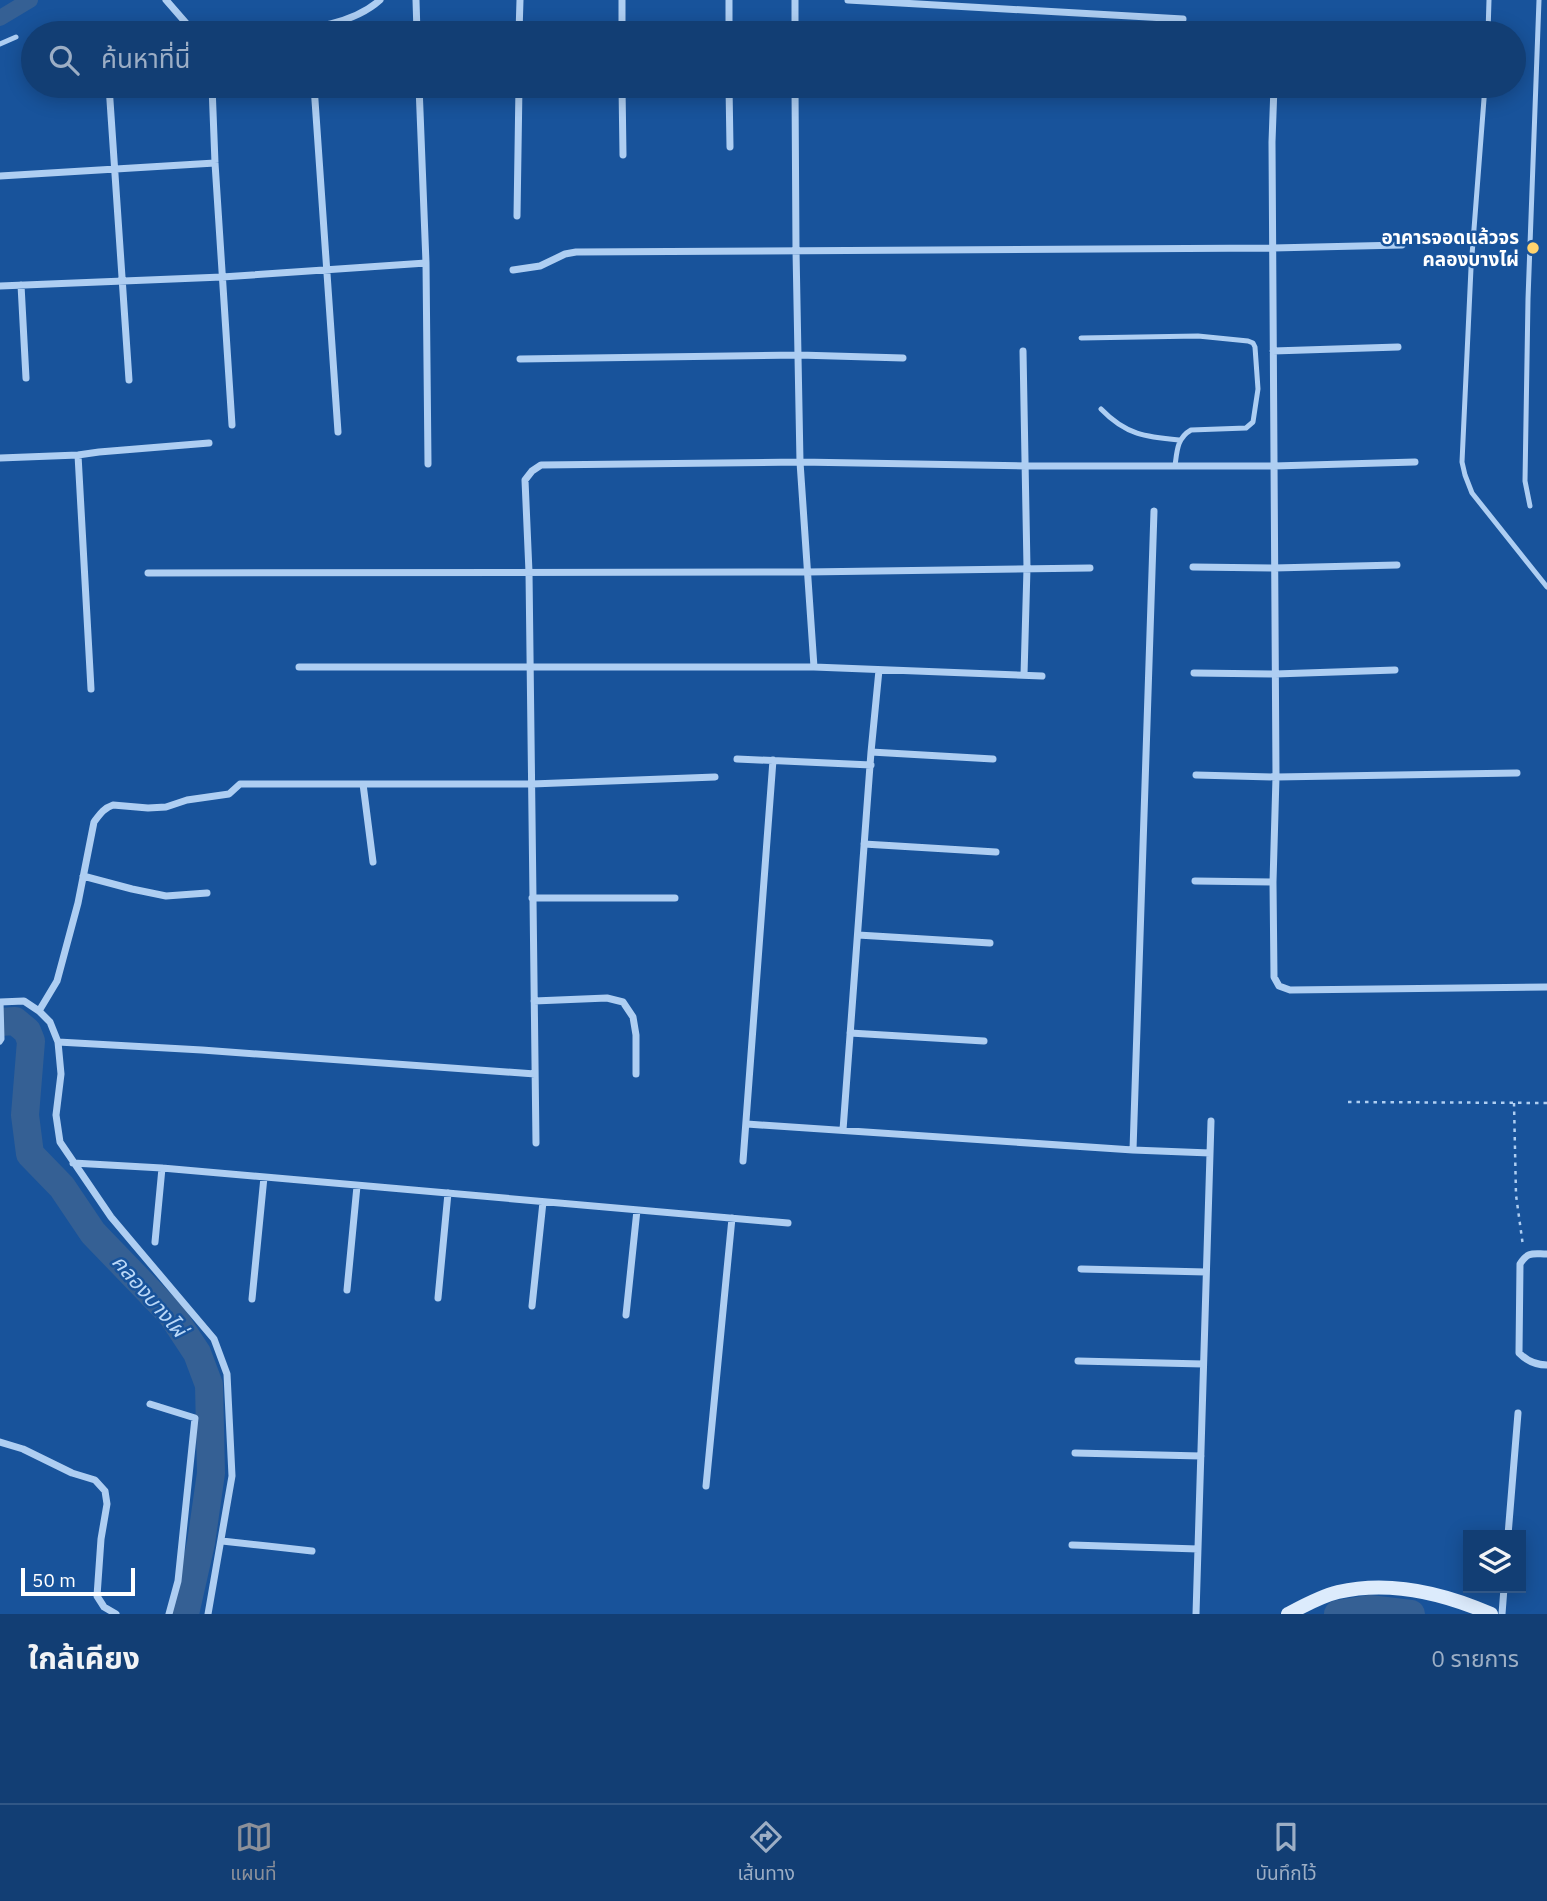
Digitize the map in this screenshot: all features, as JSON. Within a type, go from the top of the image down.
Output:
[{"type":"street","points":[[166,0],[184,21]]},
{"type":"street","points":[[338,21],[360,14],[380,0]]},
{"type":"street","points":[[416,0],[417,21]]},
{"type":"street","points":[[519,21],[520,0]]},
{"type":"street","points":[[622,0],[622,21]]},
{"type":"street","points":[[729,0],[729,21]]},
{"type":"street","points":[[796,0],[796,21]]},
{"type":"street","points":[[848,0],[1183,19]]},
{"type":"street","points":[[110,98],[129,380]]},
{"type":"street","points":[[212,98],[232,425]]},
{"type":"street","points":[[315,98],[338,432]]},
{"type":"street","points":[[419,98],[426,263],[428,464]]},
{"type":"street","points":[[517,216],[519,98]]},
{"type":"street","points":[[622,98],[623,155]]},
{"type":"street","points":[[729,98],[730,147]]},
{"type":"street","points":[[796,98],[800,462],[814,667]]},
{"type":"street","points":[[1274,98],[1274,977],[1279,986],[1290,989],[1547,988]]},
{"type":"street","points":[[0,176],[215,163]]},
{"type":"street","points":[[513,270],[540,266],[565,254],[576,252],[1402,245]]},
{"type":"street","points":[[0,286],[222,277],[426,263]]},
{"type":"street","points":[[21,285],[26,378]]},
{"type":"street","points":[[1273,351],[1398,347]]},
{"type":"street","points":[[1023,351],[1027,568],[1024,676]]},
{"type":"street","points":[[520,359],[799,355],[903,358]]},
{"type":"street","points":[[0,458],[78,455],[209,443]]},
{"type":"street","points":[[78,455],[91,688]]},
{"type":"street","points":[[536,1143],[529,572],[525,480],[531,471],[541,465],[800,462],[1274,466],[1415,461]]},
{"type":"street","points":[[1133,1150],[1154,511]]},
{"type":"street","points":[[1193,567],[1397,565]]},
{"type":"street","points":[[148,573],[807,572],[1090,568]]},
{"type":"street","points":[[299,667],[814,667],[1042,676]]},
{"type":"street","points":[[843,1130],[879,670]]},
{"type":"street","points":[[1194,673],[1275,674],[1395,670]]},
{"type":"street","points":[[871,752],[993,760]]},
{"type":"street","points":[[737,759],[870,765]]},
{"type":"street","points":[[743,1161],[773,760]]},
{"type":"street","points":[[1196,775],[1276,778],[1517,773]]},
{"type":"street","points":[[39,1011],[57,981],[94,822],[113,805],[166,807],[187,800],[229,794],[240,784],[532,784],[715,777]]},
{"type":"street","points":[[363,784],[373,863]]},
{"type":"street","points":[[864,844],[996,852]]},
{"type":"street","points":[[83,876],[166,896],[207,893]]},
{"type":"street","points":[[1195,881],[1273,883]]},
{"type":"street","points":[[532,898],[675,898]]},
{"type":"street","points":[[858,935],[990,943]]},
{"type":"street","points":[[534,1001],[607,998],[623,1002],[633,1017],[636,1074]]},
{"type":"street","points":[[1,1004],[24,1001],[50,1022],[58,1042],[61,1074],[56,1115],[60,1142],[111,1217],[214,1339],[227,1374],[232,1476],[208,1614]]},
{"type":"street","points":[[850,1033],[984,1041]]},
{"type":"street","points":[[58,1042],[535,1074]]},
{"type":"street","points":[[1196,1614],[1211,1121]]},
{"type":"street","points":[[747,1124],[1209,1153]]},
{"type":"street","points":[[73,1163],[162,1168],[788,1223]]},
{"type":"street","points":[[155,1242],[162,1168]]},
{"type":"street","points":[[252,1299],[264,1177]]},
{"type":"street","points":[[347,1290],[358,1185]]},
{"type":"street","points":[[438,1298],[448,1194]]},
{"type":"street","points":[[532,1306],[542,1202]]},
{"type":"street","points":[[626,1315],[637,1210]]},
{"type":"street","points":[[706,1486],[732,1218]]},
{"type":"street","points":[[1547,1254],[1530,1254],[1524,1257],[1520,1264],[1519,1353],[1532,1362],[1547,1365]]},
{"type":"street","points":[[1081,1269],[1206,1272]]},
{"type":"street","points":[[1078,1361],[1203,1364]]},
{"type":"street","points":[[150,1404],[195,1418],[178,1581],[169,1614]]},
{"type":"street","points":[[1508,1530],[1518,1413]]},
{"type":"street","points":[[0,1443],[23,1449],[66,1471],[93,1479],[101,1486],[107,1504],[101,1539],[97,1596],[104,1607],[116,1614]]},
{"type":"street","points":[[1075,1453],[1200,1457]]},
{"type":"street","points":[[222,1541],[312,1551]]},
{"type":"street","points":[[1072,1545],[1198,1549]]},
{"type":"street","points":[[1288,1614],[1336,1593],[1377,1586],[1422,1591],[1475,1611],[1491,1614]]},
{"type":"street","points":[[1502,1614],[1504,1593]]},
{"type":"lane","points":[[1488,21],[1489,0]]},
{"type":"lane","points":[[1530,506],[1525,481],[1528,299],[1539,0]]},
{"type":"lane","points":[[0,44],[16,37]]},
{"type":"lane","points":[[1484,98],[1471,268],[1461,462],[1472,493],[1547,587]]},
{"type":"lane","points":[[1081,338],[1198,336],[1253,343],[1258,389],[1254,422],[1246,428],[1191,430],[1179,440],[1175,466]]},
{"type":"lane","points":[[1101,410],[1111,420],[1136,434],[1179,440]]},
{"type":"lane","points":[[0,1042],[1,1004]]},
{"type":"path","points":[[1348,1101],[1547,1102]]},
{"type":"path","points":[[1514,1101],[1516,1195],[1524,1257]]},
{"type":"waterway","points":[[0,18],[30,0]]},
{"type":"waterway","name":"คลองบางไผ่","points":[[0,1022],[15,1021],[27,1031],[31,1041],[25,1115],[30,1154],[62,1187],[93,1233],[172,1315],[197,1353],[209,1385],[211,1473],[201,1543],[185,1614]]},
{"type":"waterway","name":"คลองบางไผ่","points":[[1338,1614],[1369,1609],[1411,1614]]},
{"type":"place","name":"อาคารจอดแล้วจร คลองบางไผ่","points":[[1533,248]]}]
